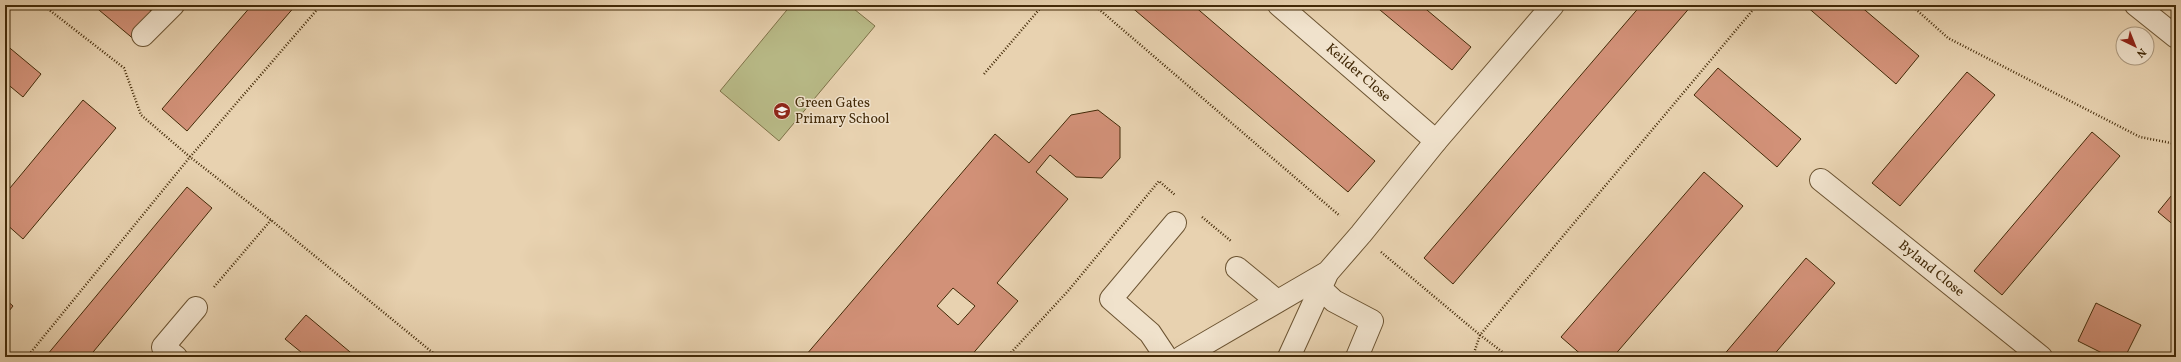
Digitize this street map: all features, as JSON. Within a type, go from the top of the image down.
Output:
[{"type":"street","points":[[143,35],[173,5]]},
{"type":"street","name":"Keilder Close","points":[[1279,5],[1436,141]]},
{"type":"street","points":[[1290,357],[1324,280],[1436,141],[1553,5]]},
{"type":"street","points":[[2136,5],[2176,37]]},
{"type":"street","name":"Byland Close","points":[[1821,180],[2041,357]]},
{"type":"street","points":[[1166,357],[1150,333],[1111,299],[1175,223]]},
{"type":"street","points":[[1237,268],[1277,301]]},
{"type":"street","points":[[1182,357],[1211,350],[1277,301],[1324,280]]},
{"type":"street","points":[[1324,280],[1334,301],[1372,321],[1357,357]]},
{"type":"street","points":[[176,357],[164,347],[196,308]]},
{"type":"path","points":[[43,5],[124,68],[141,114],[190,158],[271,220],[438,357]]},
{"type":"path","points":[[27,357],[190,158],[321,5]]},
{"type":"path","points":[[984,74],[1043,5]]},
{"type":"path","points":[[1094,5],[1480,335],[1509,357]]},
{"type":"path","points":[[1472,357],[1480,335],[1756,5]]},
{"type":"path","points":[[1911,5],[1948,38],[2140,137],[2176,144]]},
{"type":"path","points":[[196,308],[271,220]]},
{"type":"path","points":[[1474,353],[1495,357]]},
{"type":"green space","points":[[791,5],[849,5],[875,26],[779,141],[720,91]]},
{"type":"building","points":[[93,5],[144,5],[157,16],[136,41]]},
{"type":"building","points":[[252,5],[296,5],[187,131],[162,109]]},
{"type":"building","points":[[1129,5],[1193,5],[1375,161],[1348,192]]},
{"type":"building","points":[[1374,5],[1421,5],[1471,47],[1452,70]]},
{"type":"building","points":[[1641,5],[1692,5],[1453,284],[1424,258]]},
{"type":"building","points":[[1805,5],[1859,5],[1919,56],[1896,84]]},
{"type":"building","points":[[5,44],[41,74],[23,97],[5,82]]},
{"type":"building","points":[[1718,68],[1801,139],[1777,167],[1694,95]]},
{"type":"building","points":[[1967,72],[1995,95],[1900,206],[1872,183]]},
{"type":"building","points":[[83,100],[116,128],[23,239],[5,223],[5,194]]},
{"type":"building","points":[[1098,110],[1120,127],[1120,158],[1102,178],[1076,177],[1050,155],[1036,172],[1068,199],[997,283],[1018,301],[970,357],[809,357],[806,355],[995,134],[1029,163],[1071,115]],"holes":[[[953,288],[975,306],[958,325],[937,306]]]},
{"type":"building","points":[[2092,132],[2120,156],[2002,295],[1974,271]]},
{"type":"building","points":[[1704,172],[1743,206],[1613,357],[1584,357],[1561,337]]},
{"type":"building","points":[[187,187],[212,208],[89,357],[50,357],[47,355]]},
{"type":"building","points":[[2176,190],[2176,227],[2158,212]]},
{"type":"building","points":[[1806,258],[1835,283],[1772,357],[1722,357]]},
{"type":"building","points":[[5,299],[13,306],[5,316]]},
{"type":"building","points":[[2096,303],[2141,325],[2125,357],[2110,357],[2078,341]]},
{"type":"building","points":[[306,315],[356,357],[307,357],[285,339]]},
{"type":"place","name":"Green Gates Primary School","points":[[782,111]]}]
